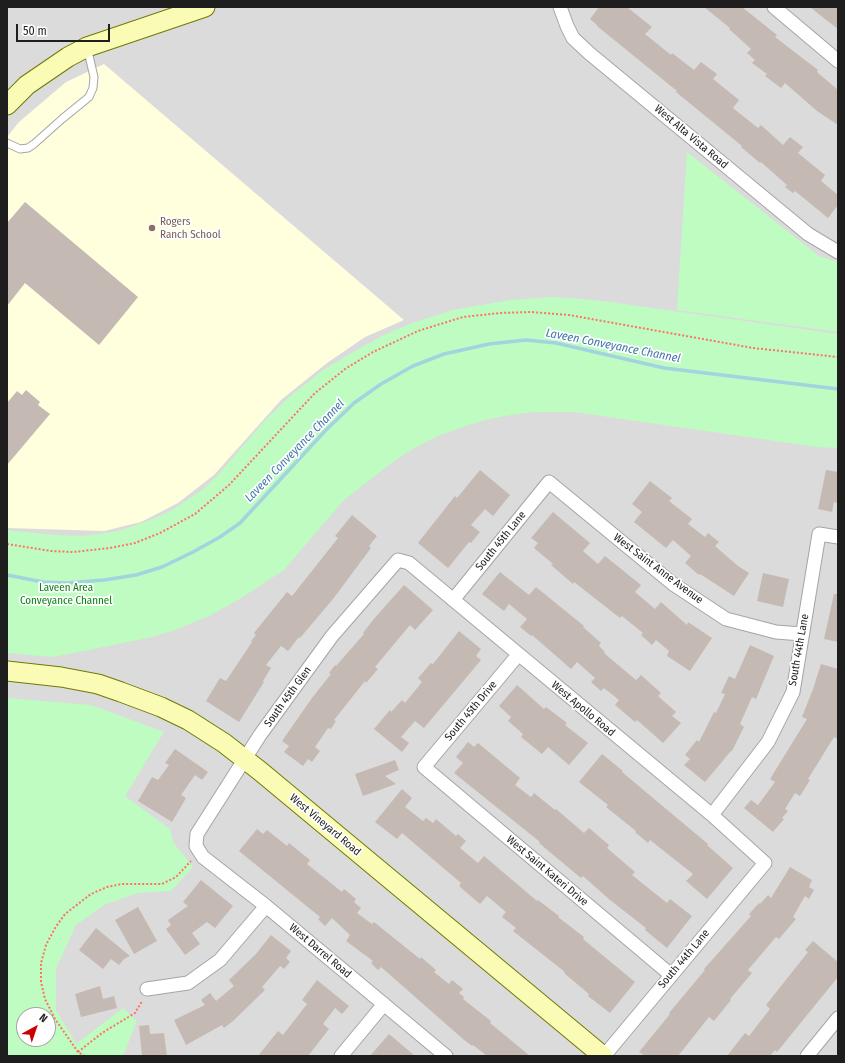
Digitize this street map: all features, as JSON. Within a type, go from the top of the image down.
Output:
[{"type":"street","name":"West Alta Vista Road","points":[[560,7],[573,38],[589,53],[808,234],[838,252]]},
{"type":"street","points":[[774,7],[838,61]]},
{"type":"street","points":[[7,105],[27,85],[68,57],[87,47],[198,8]]},
{"type":"street","name":"South 45th Lane","points":[[453,600],[549,482]]},
{"type":"street","name":"West Saint Anne Avenue","points":[[549,482],[673,584],[726,620],[776,632],[802,634]]},
{"type":"street","name":"South 44th Lane","points":[[712,815],[768,742],[792,692],[819,534],[838,537]]},
{"type":"street","name":"West Apollo Road","points":[[398,560],[409,563],[712,815],[765,863]]},
{"type":"street","name":"South 45th Glen","points":[[198,849],[198,834],[260,735],[332,636],[398,560]]},
{"type":"street","name":"South 45th Drive","points":[[424,767],[518,654]]},
{"type":"street","name":"West Vineyard Road","points":[[7,671],[61,677],[98,684],[146,701],[188,720],[224,743],[604,1056]]},
{"type":"street","name":"West Saint Kateri Drive","points":[[424,767],[670,975]]},
{"type":"street","name":"West Darrel Road","points":[[198,849],[204,857],[266,906],[446,1056]]},
{"type":"street","name":"South 44th Lane","points":[[604,1056],[670,975],[765,863]]},
{"type":"street","points":[[147,989],[188,983],[220,960],[266,906]]},
{"type":"street","points":[[341,1056],[384,1004]]},
{"type":"street","points":[[807,1056],[838,1018]]},
{"type":"lane","points":[[7,143],[20,149],[28,148],[89,97],[93,88],[94,77],[87,47]]},
{"type":"path","points":[[7,544],[51,551],[73,552],[110,548],[135,543],[160,533],[195,514],[229,486],[315,393],[345,370],[373,352],[418,330],[463,317],[500,313],[531,312],[569,315],[753,348],[838,357]]},
{"type":"path","points":[[84,1056],[78,1052],[55,1019],[45,999],[41,982],[41,963],[46,945],[55,928],[65,914],[91,894],[107,887],[122,884],[162,884],[176,877],[198,849]]},
{"type":"path","points":[[78,1052],[102,1032],[135,1013],[147,989]]},
{"type":"shaded area","points":[[7,7],[838,7],[838,1056],[7,1056]]},
{"type":"shaded area","name":"Rogers Ranch School","points":[[104,64],[404,320],[365,337],[327,363],[281,400],[214,475],[178,503],[141,522],[104,531],[7,528],[7,137],[19,122],[66,82]]},
{"type":"green space","points":[[687,152],[819,256],[838,262],[838,332],[677,310]]},
{"type":"green space","name":"Laveen Area Conveyance Channel","points":[[553,297],[610,302],[838,334],[838,448],[817,447],[574,412],[534,412],[485,420],[438,436],[394,461],[344,500],[284,570],[240,599],[209,616],[175,630],[152,637],[84,651],[51,657],[7,653],[7,530],[55,535],[84,536],[119,531],[153,519],[172,510],[202,490],[218,475],[267,418],[289,397],[323,370],[360,348],[386,334],[412,323],[453,310],[510,300]]},
{"type":"green space","points":[[7,698],[91,705],[164,732],[125,796],[170,829],[173,842],[193,867],[171,891],[138,893],[104,905],[76,925],[56,969],[56,1007],[16,1007],[16,1047],[56,1047],[56,1010],[76,1044],[123,1008],[137,1021],[123,1056],[7,1056]]},
{"type":"building","points":[[599,7],[627,7],[652,27],[645,34],[671,55],[672,53],[694,70],[701,62],[717,74],[713,79],[739,100],[733,108],[758,128],[761,125],[783,145],[790,137],[803,147],[798,153],[825,175],[821,181],[838,195],[838,205],[828,218],[795,191],[793,193],[785,187],[787,185],[761,162],[760,163],[741,147],[742,146],[676,92],[677,91],[597,26],[590,19]]},
{"type":"building","points":[[704,7],[742,7],[777,35],[775,37],[818,70],[817,72],[838,90],[838,125],[817,111],[785,83],[781,88],[765,76],[767,74],[752,63],[755,60],[747,53],[751,49],[729,29],[730,28]]},
{"type":"building","points":[[810,7],[838,7],[838,29],[825,19]]},
{"type":"building","points":[[25,202],[138,297],[99,345],[25,283],[7,306],[7,223]]},
{"type":"building","points":[[26,390],[40,402],[38,405],[50,414],[7,465],[7,403],[17,391],[22,395]]},
{"type":"building","points":[[480,470],[510,495],[493,516],[485,509],[471,525],[480,532],[471,543],[469,542],[448,568],[418,543],[455,496],[457,498]]},
{"type":"building","points":[[826,470],[838,472],[838,503],[834,502],[832,512],[818,509]]},
{"type":"building","points":[[650,481],[672,498],[669,501],[692,519],[688,524],[705,537],[708,533],[719,542],[715,546],[738,566],[749,573],[734,596],[700,574],[699,575],[685,563],[691,556],[673,540],[666,548],[634,522],[642,512],[632,504]]},
{"type":"building","points":[[553,512],[590,543],[583,551],[598,564],[605,556],[641,585],[635,592],[655,609],[661,602],[687,625],[688,622],[712,638],[690,671],[667,656],[669,651],[656,640],[652,645],[641,635],[643,633],[622,616],[620,618],[574,582],[573,584],[534,548],[538,543],[531,538]]},
{"type":"building","points":[[352,515],[377,536],[369,546],[371,548],[333,599],[300,638],[299,637],[288,651],[281,646],[266,665],[271,668],[239,722],[206,701],[220,678],[226,681],[252,642],[251,641],[256,635],[254,633],[287,592],[292,596],[338,538],[335,536]]},
{"type":"building","points":[[500,572],[529,595],[536,587],[584,626],[583,627],[601,643],[599,646],[605,652],[604,653],[636,680],[641,675],[661,693],[658,696],[676,712],[672,716],[681,723],[663,743],[637,720],[635,722],[615,705],[619,700],[604,688],[601,691],[591,682],[595,678],[577,662],[571,669],[532,635],[531,636],[520,627],[527,619],[509,604],[504,611],[482,594]]},
{"type":"building","points":[[763,573],[789,579],[783,607],[757,601]]},
{"type":"building","points":[[404,585],[433,610],[415,630],[410,625],[375,667],[378,669],[366,683],[365,681],[334,720],[336,721],[331,729],[328,728],[315,747],[320,751],[312,762],[308,759],[303,766],[284,752],[289,746],[282,741],[331,674],[329,673],[335,665],[336,666],[364,634],[363,633],[373,620]]},
{"type":"building","points":[[834,594],[838,594],[838,642],[824,639]]},
{"type":"building","points":[[459,631],[481,649],[476,656],[481,660],[424,728],[415,721],[401,737],[409,743],[402,752],[374,729],[390,710],[391,712],[402,700],[405,703],[422,682],[418,678],[431,663],[433,664]]},
{"type":"building","points":[[750,645],[774,656],[756,699],[752,697],[740,724],[744,727],[732,751],[705,782],[684,765],[690,759],[685,755],[697,740],[699,742],[725,694],[721,693],[729,676],[735,679]]},
{"type":"building","points":[[821,664],[838,669],[838,739],[834,737],[808,779],[810,780],[800,796],[795,793],[785,809],[788,811],[782,818],[784,819],[773,832],[744,808],[751,800],[758,805],[775,782],[770,779],[807,719],[802,717]]},
{"type":"building","points":[[517,685],[544,709],[546,707],[567,723],[565,725],[588,743],[569,765],[548,747],[542,754],[521,737],[523,734],[508,721],[511,717],[499,706]]},
{"type":"building","points":[[468,742],[474,747],[478,743],[520,778],[515,785],[531,797],[534,793],[555,810],[556,809],[584,833],[589,828],[609,845],[607,848],[635,872],[632,875],[667,903],[670,899],[692,916],[667,948],[645,930],[646,928],[610,900],[583,876],[581,878],[539,843],[540,842],[454,773],[463,763],[456,757]]},
{"type":"building","points":[[175,749],[208,772],[202,780],[195,775],[181,795],[186,798],[172,822],[138,801],[152,777],[158,780],[169,765],[165,763]]},
{"type":"building","points":[[602,754],[708,844],[707,845],[733,868],[707,899],[686,881],[693,874],[650,840],[648,843],[635,832],[636,831],[606,807],[608,805],[579,782]]},
{"type":"building","points":[[395,760],[399,770],[385,776],[396,784],[363,796],[355,774]]},
{"type":"building","points":[[402,789],[412,798],[405,807],[423,821],[426,818],[433,823],[436,819],[456,836],[458,834],[466,841],[460,848],[478,863],[484,856],[537,901],[538,900],[559,916],[558,917],[584,937],[583,939],[635,982],[610,1013],[588,996],[589,994],[564,973],[565,972],[513,931],[516,928],[502,917],[506,912],[487,896],[480,904],[459,886],[461,883],[402,833],[397,839],[375,822]]},
{"type":"building","points":[[257,829],[263,834],[267,830],[287,846],[289,843],[310,860],[307,864],[342,892],[344,889],[356,899],[354,902],[361,908],[357,913],[372,924],[374,922],[420,959],[421,957],[436,970],[434,972],[449,984],[452,980],[463,989],[459,993],[464,997],[463,999],[491,1021],[490,1023],[530,1056],[487,1056],[463,1039],[381,967],[378,970],[371,963],[373,961],[346,941],[350,935],[332,918],[325,926],[318,919],[320,917],[239,851]]},
{"type":"building","points":[[790,867],[812,880],[809,887],[814,890],[809,899],[805,896],[793,917],[796,919],[779,939],[776,937],[748,970],[752,973],[714,1021],[709,1017],[678,1056],[645,1056],[639,1052],[705,970],[704,969],[751,916],[749,914],[768,895],[771,898]]},
{"type":"building","points":[[201,880],[233,906],[215,928],[207,922],[192,933],[200,944],[185,955],[166,929],[171,925],[168,920],[188,906],[183,902]]},
{"type":"building","points":[[138,907],[157,941],[134,954],[115,920]]},
{"type":"building","points":[[96,928],[130,956],[124,959],[119,965],[111,959],[103,969],[79,950]]},
{"type":"building","points":[[271,935],[291,951],[286,958],[290,962],[284,969],[280,966],[262,987],[265,990],[233,1021],[224,1028],[222,1025],[186,1045],[174,1020],[205,1005],[201,1000],[210,993],[216,1001],[234,986],[229,980],[256,954]]},
{"type":"building","points":[[813,941],[838,962],[838,977],[777,1052],[775,1050],[770,1056],[727,1056],[745,1033],[749,1036],[770,1009],[766,1005],[808,952],[805,950]]},
{"type":"building","points":[[317,980],[349,1006],[342,1014],[335,1008],[323,1024],[329,1029],[308,1056],[258,1056],[278,1031],[283,1035],[307,1004],[302,1000]]},
{"type":"building","points":[[100,986],[103,999],[114,996],[117,1008],[81,1017],[75,994]]},
{"type":"building","points":[[149,1025],[150,1034],[164,1033],[167,1056],[142,1056],[139,1026]]},
{"type":"building","points":[[389,1034],[415,1056],[370,1056]]},
{"type":"waterway","name":"Laveen Conveyance Channel","points":[[7,575],[43,582],[67,583],[104,580],[136,575],[162,567],[193,552],[220,537],[240,523],[325,431],[354,403],[381,384],[413,366],[444,354],[489,344],[526,340],[556,343],[664,368],[838,389]]},
{"type":"place","name":"Rogers Ranch School","points":[[152,228]]}]
